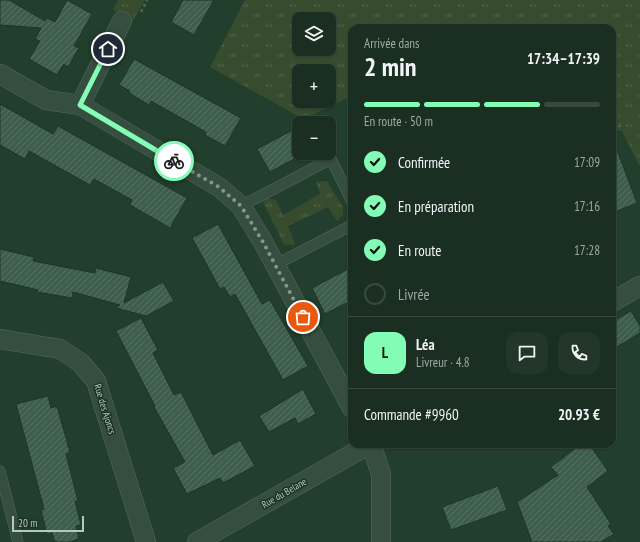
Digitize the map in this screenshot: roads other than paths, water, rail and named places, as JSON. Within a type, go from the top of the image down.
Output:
[{"type":"street","points":[[80,105],[122,21]]},
{"type":"street","points":[[0,74],[46,100],[80,105],[219,187],[241,206],[275,265],[348,401]]},
{"type":"street","points":[[616,300],[640,286]]},
{"type":"street","name":"Rue des Ajoncs","points":[[0,339],[60,349],[81,363],[96,380],[146,542]]},
{"type":"street","name":"Rue du Belane","points":[[197,542],[364,448]]},
{"type":"street","points":[[372,448],[381,474],[381,542]]},
{"type":"lane","points":[[241,206],[331,159],[348,194]]},
{"type":"lane","points":[[275,265],[348,227]]},
{"type":"lane","points":[[0,471],[18,542]]}]
